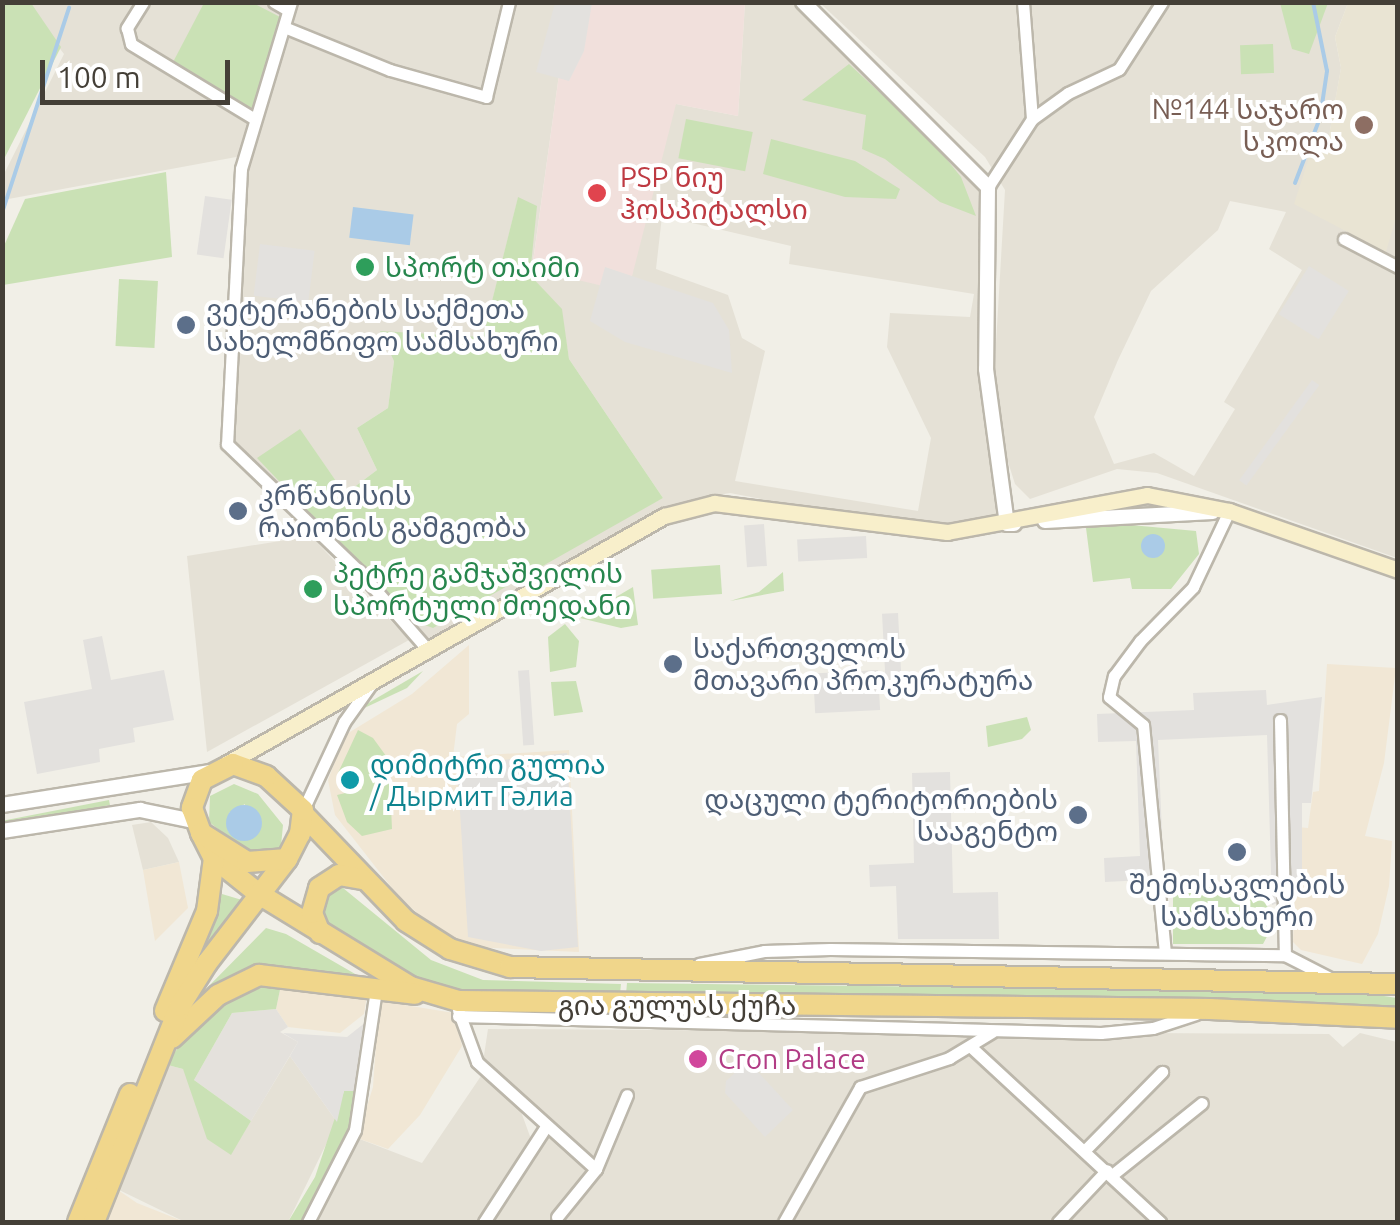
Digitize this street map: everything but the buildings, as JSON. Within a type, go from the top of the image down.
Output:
[{"type":"highway","points":[[94,1222],[161,1050],[193,984],[287,859],[303,812],[266,776],[217,769],[193,798],[197,827],[247,862],[287,859]]},
{"type":"highway","name":"გია გულუას ქუჩა","points":[[303,812],[406,921],[488,964],[1332,978],[1398,984]]},
{"type":"highway","name":"გია გულუას ქუჩა","points":[[197,827],[214,858],[259,894],[320,933],[458,1008],[1210,1009],[1398,1018]]},
{"type":"highway","points":[[78,1222],[207,911],[214,858]]},
{"type":"highway","points":[[320,933],[312,913],[319,888],[339,875],[362,878]]},
{"type":"highway","points":[[161,1050],[218,995],[259,975],[436,997]]},
{"type":"main road","points":[[217,769],[664,516],[714,503],[948,532],[1007,524],[1136,496],[1228,511],[1396,566]]},
{"type":"street","points":[[144,2],[127,28],[131,44],[254,119]]},
{"type":"street","points":[[274,2],[289,6],[239,180],[226,444],[360,572],[428,650]]},
{"type":"street","points":[[284,27],[390,70],[486,97],[509,2]]},
{"type":"street","points":[[803,2],[988,187]]},
{"type":"street","points":[[1022,2],[1032,120]]},
{"type":"street","points":[[1007,524],[983,330],[988,187],[1032,120],[1068,93],[1119,69],[1162,2]]},
{"type":"street","points":[[1344,239],[1398,267]]},
{"type":"street","points":[[1165,953],[1142,725],[1109,697],[1114,676],[1193,587],[1228,511]]},
{"type":"street","points":[[303,812],[330,748],[372,684]]},
{"type":"street","points":[[1280,720],[1285,955]]},
{"type":"street","points":[[2,805],[217,769]]},
{"type":"street","points":[[2,830],[140,810],[197,827]]},
{"type":"street","name":"გია გულუას ქუჩა","points":[[678,968],[814,950],[1165,953],[1285,955],[1332,978]]},
{"type":"street","points":[[308,1222],[355,1130],[376,989]]},
{"type":"street","points":[[458,1008],[478,1062],[546,1128],[596,1168]]},
{"type":"street","name":"გია გულუას ქუჩა","points":[[458,1008],[992,1032],[1153,1028],[1210,1009]]},
{"type":"street","points":[[784,1222],[860,1087],[971,1047],[992,1032]]},
{"type":"street","points":[[971,1047],[1160,1222]]},
{"type":"street","points":[[1086,1150],[1162,1072]]},
{"type":"street","points":[[558,1217],[596,1168],[627,1095]]},
{"type":"street","points":[[1058,1222],[1109,1172],[1202,1102]]},
{"type":"street","points":[[484,1222],[546,1128]]},
{"type":"shaded area","points":[[25,3],[569,3],[532,268],[676,104],[738,116],[745,3],[796,3],[985,192],[979,344],[997,520],[897,525],[730,493],[707,497],[661,513],[424,642],[232,440],[247,155],[3,200],[2,178],[64,54]],"holes":[[[518,198],[530,275],[561,309],[569,359],[663,498],[411,620],[300,430],[345,494],[377,470],[357,428],[388,408],[394,361],[483,338]],[[662,216],[791,246],[789,264],[974,294],[970,317],[890,313],[887,347],[931,438],[918,511],[735,481],[765,351],[742,338],[728,295],[656,269]]]},
{"type":"shaded area","points":[[555,3],[592,3],[584,51],[569,81],[536,72]]},
{"type":"shaded area","name":"PSP ნიუ ჰოსპიტალსი","points":[[569,3],[745,3],[738,116],[676,104],[628,292],[532,269]]},
{"type":"shaded area","points":[[820,3],[1348,3],[1335,37],[1341,68],[1328,142],[1385,252],[1397,211],[1397,558],[1157,473],[1117,469],[1030,499],[1015,484],[1002,443],[994,378],[1005,190],[985,157]],"holes":[[[1230,201],[1286,212],[1269,249],[1302,270],[1224,402],[1235,409],[1194,476],[1154,453],[1114,464],[1094,417],[1151,291],[1218,230]]]},
{"type":"shaded area","name":"№144 საჯარო სკოლა","points":[[1348,3],[1397,3],[1398,211],[1386,252],[1294,204],[1312,148],[1328,141],[1341,68],[1335,37]]},
{"type":"shaded area","points":[[205,196],[232,200],[224,258],[197,254]]},
{"type":"shaded area","points":[[260,244],[315,251],[308,302],[254,296]]},
{"type":"shaded area","points":[[1309,266],[1349,291],[1319,339],[1279,314]]},
{"type":"shaded area","points":[[605,267],[713,303],[729,330],[732,373],[625,342],[590,321]]},
{"type":"shaded area","points":[[1312,380],[1319,385],[1246,486],[1239,480]]},
{"type":"shaded area","points":[[764,524],[767,566],[747,567],[744,525]]},
{"type":"shaded area","points":[[311,536],[409,640],[207,752],[187,556]]},
{"type":"shaded area","points":[[866,536],[867,558],[798,562],[797,540]]},
{"type":"shaded area","points":[[898,613],[902,680],[886,681],[882,614]]},
{"type":"shaded area","points":[[102,636],[111,680],[164,670],[174,720],[133,728],[135,742],[99,749],[100,762],[37,774],[24,702],[92,689],[83,640]]},
{"type":"shaded area","points":[[469,645],[469,714],[457,724],[453,757],[569,750],[579,952],[471,947],[432,926],[399,897],[335,815],[328,780],[345,735],[412,694]]},
{"type":"shaded area","points":[[1327,664],[1396,668],[1384,763],[1365,836],[1392,841],[1389,886],[1378,934],[1362,964],[1301,950],[1293,942],[1297,827],[1308,828],[1313,792],[1319,791]]},
{"type":"shaded area","points":[[529,670],[534,745],[523,746],[518,671]]},
{"type":"shaded area","points":[[878,670],[880,710],[815,713],[813,673]]},
{"type":"shaded area","points":[[1266,690],[1267,705],[1322,697],[1311,803],[1302,803],[1302,895],[1272,905],[1267,735],[1158,740],[1164,879],[1105,882],[1104,858],[1140,856],[1136,741],[1098,742],[1097,714],[1194,710],[1193,693]]},
{"type":"shaded area","points":[[567,753],[578,947],[541,951],[468,937],[457,765]]},
{"type":"shaded area","points":[[950,772],[953,893],[998,892],[999,939],[898,939],[896,886],[870,887],[869,865],[914,863],[912,773]]},
{"type":"shaded area","points":[[151,822],[168,838],[179,862],[143,870],[132,825]]},
{"type":"shaded area","points":[[179,862],[188,908],[155,941],[143,870]]},
{"type":"shaded area","points":[[281,985],[367,995],[364,1014],[340,1033],[288,1027],[276,1009]]},
{"type":"shaded area","points":[[379,1001],[454,1013],[462,1046],[420,1115],[388,1149],[357,1138],[373,1087]]},
{"type":"shaded area","points":[[276,1009],[288,1027],[280,1032],[298,1042],[251,1121],[194,1080],[232,1013]]},
{"type":"shaded area","points":[[371,1018],[364,1091],[344,1091],[337,1122],[290,1056],[298,1042],[283,1033],[347,1037]]},
{"type":"shaded area","points":[[488,1029],[1329,1034],[1343,1047],[1360,1033],[1397,1042],[1397,1222],[486,1222],[550,1125],[483,1062]]},
{"type":"shaded area","points":[[290,1056],[337,1122],[288,1222],[185,1222],[115,1188],[164,1064],[183,1069],[231,1154]]},
{"type":"shaded area","points":[[748,1061],[793,1110],[765,1137],[725,1093],[726,1081]]},
{"type":"shaded area","points":[[481,1076],[520,1109],[531,1139],[478,1222],[314,1222],[357,1138],[422,1163]]},
{"type":"shaded area","points":[[115,1188],[137,1203],[185,1222],[104,1222]]},
{"type":"green space","points":[[3,2],[31,3],[61,47],[3,161]]},
{"type":"green space","points":[[204,3],[253,3],[282,18],[251,111],[172,64]]},
{"type":"green space","points":[[1280,3],[1328,3],[1309,54],[1292,49]]},
{"type":"green space","points":[[1273,44],[1274,73],[1241,74],[1240,45]]},
{"type":"green space","points":[[849,64],[932,141],[961,177],[976,216],[940,202],[885,159],[862,149],[866,115],[802,100]]},
{"type":"green space","points":[[686,119],[753,132],[745,171],[678,158]]},
{"type":"green space","points":[[771,139],[855,161],[900,189],[896,199],[845,197],[763,174]]},
{"type":"green space","points":[[166,172],[172,257],[3,285],[3,248],[25,199]]},
{"type":"green space","points":[[518,197],[537,206],[530,275],[562,309],[569,359],[663,498],[433,628],[411,620],[257,458],[300,429],[345,494],[377,470],[357,428],[388,408],[394,361],[380,331],[483,337]]},
{"type":"green space","points":[[119,279],[158,281],[154,348],[115,346]]},
{"type":"green space","points":[[1109,523],[1196,531],[1199,554],[1171,589],[1132,589],[1130,578],[1093,582],[1086,528]]},
{"type":"green space","points":[[720,565],[722,594],[653,599],[651,570]]},
{"type":"green space","points":[[783,572],[784,591],[730,601],[759,592]]},
{"type":"green space","name":"პეტრე გამჯაშვილის სპორტული მოედანი","points":[[313,575],[323,579],[327,589],[323,599],[313,603],[303,599],[299,589],[303,579]]},
{"type":"green space","points":[[633,587],[638,625],[621,628],[580,618]]},
{"type":"green space","points":[[565,624],[579,641],[576,667],[550,672],[548,637]]},
{"type":"green space","points":[[423,671],[407,688],[358,711],[358,709]]},
{"type":"green space","points":[[576,681],[583,712],[554,716],[551,682]]},
{"type":"green space","points":[[1027,717],[1031,730],[1022,739],[988,747],[986,726]]},
{"type":"green space","points":[[358,730],[373,738],[389,760],[392,829],[362,836],[347,822],[337,795],[362,789],[357,773],[338,773]]},
{"type":"green space","points":[[234,784],[258,794],[283,825],[281,846],[261,862],[209,822],[210,796]],"holes":[[[245,804],[244,841],[228,831],[229,813]]]},
{"type":"green space","points":[[109,800],[110,805],[5,825],[4,820]]},
{"type":"green space","points":[[1263,881],[1271,929],[1263,944],[1173,944],[1173,887]]},
{"type":"green space","points":[[343,888],[431,960],[483,980],[621,984],[620,994],[460,993],[408,980],[321,924],[322,894]]},
{"type":"green space","points":[[222,894],[242,900],[198,955]]},
{"type":"green space","points":[[266,928],[286,934],[369,982],[261,966],[198,997]]},
{"type":"green space","points":[[627,983],[1358,992],[1397,998],[1398,1010],[1251,1001],[626,994]]},
{"type":"green space","points":[[281,985],[276,1009],[232,1013],[194,1080],[251,1121],[231,1155],[207,1139],[183,1069],[164,1064],[214,1008],[249,990]]},
{"type":"green space","points":[[344,1091],[364,1091],[353,1128],[304,1222],[288,1222],[315,1177]]},
{"type":"water","points":[[353,207],[414,214],[410,245],[349,238]]},
{"type":"water","points":[[1153,534],[1165,546],[1153,558],[1141,546]]},
{"type":"water","points":[[244,805],[257,810],[262,823],[257,836],[244,841],[231,836],[226,823],[231,810]]},
{"type":"waterway","points":[[1295,183],[1320,118],[1327,71],[1313,2]]},
{"type":"waterway","points":[[2,213],[69,8]]},
{"type":"place","name":"№144 საჯარო სკოლა","points":[[1364,125]]},
{"type":"place","name":"PSP ნიუ ჰოსპიტალსი","points":[[597,193]]},
{"type":"place","name":"სპორტ თაიმი","points":[[365,267]]},
{"type":"place","name":"ვეტერანების საქმეთა სახელმწიფო სამსახური","points":[[186,325]]},
{"type":"place","name":"კრწანისის რაიონის გამგეობა","points":[[238,511]]},
{"type":"place","name":"პეტრე გამჯაშვილის სპორტული მოედანი","points":[[313,589]]},
{"type":"place","name":"საქართველოს მთავარი პროკურატურა","points":[[673,664]]},
{"type":"place","name":"დიმიტრი გულია / Дырмит Гәлиа","points":[[350,780]]},
{"type":"place","name":"დაცული ტერიტორიების სააგენტო","points":[[1078,815]]},
{"type":"place","name":"შემოსავლების სამსახური","points":[[1237,852]]},
{"type":"place","name":"Cron Palace","points":[[698,1059]]}]
